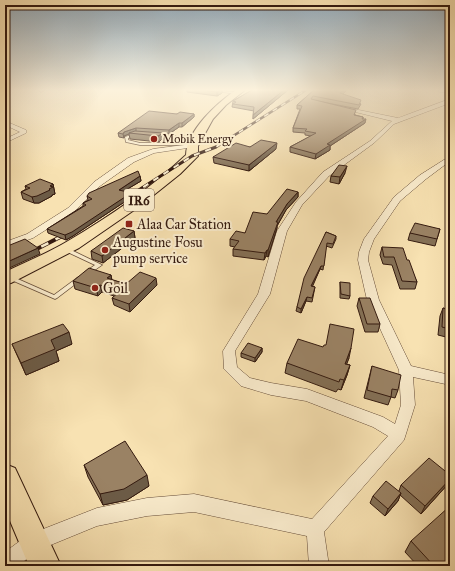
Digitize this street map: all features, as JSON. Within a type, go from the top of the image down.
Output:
[{"type":"main road","name":"IR6","points":[[7,278],[65,249],[136,203],[176,171],[192,156],[194,142],[210,117]]},
{"type":"main road","points":[[5,477],[40,554]]},
{"type":"street","points":[[382,117],[397,120]]},
{"type":"street","points":[[399,435],[378,422],[307,395],[271,389],[246,382],[231,369],[229,351],[264,294],[282,231],[299,204],[326,174],[372,142],[386,127],[397,120],[407,117]]},
{"type":"street","points":[[5,123],[24,131],[23,133],[5,141]]},
{"type":"street","points":[[5,245],[30,236],[71,210],[96,184],[131,160],[152,151],[194,142]]},
{"type":"street","points":[[319,566],[315,529],[399,435],[408,405],[406,370],[373,300],[363,260],[368,239],[397,199],[423,177],[450,158]]},
{"type":"street","points":[[406,370],[450,380]]},
{"type":"street","points":[[5,564],[40,554],[97,517],[147,507],[194,503],[315,529]]},
{"type":"lane","points":[[142,134],[133,134],[126,138],[127,141],[140,144],[194,142]]},
{"type":"lane","points":[[155,136],[194,142]]},
{"type":"lane","points":[[7,278],[55,297],[98,265],[65,249]]},
{"type":"building","points":[[141,117],[190,117],[169,130],[136,128],[124,132],[123,134],[118,133]]},
{"type":"building","points":[[298,117],[361,117],[363,117],[362,119],[366,119],[327,144],[330,145],[316,154],[290,147],[316,133],[305,131],[307,129],[293,128]]},
{"type":"building","points":[[135,131],[163,133],[158,136],[129,133]]},
{"type":"building","points":[[261,140],[277,143],[249,165],[213,157],[236,143],[250,147]]},
{"type":"building","points":[[339,165],[347,166],[340,177],[331,176]]},
{"type":"building","points":[[138,171],[140,176],[119,190],[131,193],[72,232],[65,235],[47,229],[86,205],[83,203],[92,199],[87,196],[89,193]]},
{"type":"building","points":[[40,179],[53,184],[50,186],[53,187],[49,189],[50,190],[32,197],[21,192],[30,188],[25,186]]},
{"type":"building","points":[[287,189],[298,192],[287,204],[276,222],[278,222],[268,250],[265,253],[233,249],[239,241],[230,239],[236,231],[245,233],[253,212],[267,214]]},
{"type":"building","points":[[415,223],[440,229],[437,239],[410,233]]},
{"type":"building","points":[[123,228],[134,231],[102,256],[91,251]]},
{"type":"building","points":[[326,232],[336,236],[333,244],[327,243],[324,266],[321,266],[311,286],[315,287],[312,298],[307,297],[301,309],[297,307],[304,278]]},
{"type":"building","points":[[25,239],[38,248],[5,263],[5,247]]},
{"type":"building","points":[[382,247],[403,248],[417,282],[402,281],[394,257],[384,257]]},
{"type":"building","points":[[89,268],[111,275],[107,278],[126,284],[140,272],[156,278],[129,304],[112,298],[120,291],[100,285],[96,288],[73,281]]},
{"type":"building","points":[[340,282],[350,283],[350,296],[341,294]]},
{"type":"building","points":[[359,298],[370,298],[380,324],[367,324]]},
{"type":"building","points":[[443,308],[450,310],[450,329],[442,327]]},
{"type":"building","points":[[63,324],[69,332],[51,340],[55,349],[21,363],[12,344]]},
{"type":"building","points":[[330,324],[354,329],[351,348],[345,364],[350,365],[344,380],[340,379],[339,382],[287,363],[298,339],[323,347],[326,345]]},
{"type":"building","points":[[248,343],[262,348],[255,358],[241,353]]},
{"type":"building","points":[[372,366],[401,375],[398,390],[392,389],[391,397],[367,390]]},
{"type":"building","points":[[125,441],[147,475],[124,489],[100,494],[84,465]]},
{"type":"building","points":[[429,458],[450,475],[450,479],[425,506],[401,485]]},
{"type":"building","points":[[386,481],[401,493],[388,509],[373,496]]},
{"type":"building","points":[[450,506],[450,565],[434,566],[411,541]]},
{"type":"railway","points":[[222,143],[264,117]]},
{"type":"railway","points":[[123,200],[192,156],[216,147],[223,142]]},
{"type":"railway","points":[[27,254],[70,232]]},
{"type":"place","name":"Mobik Energy","points":[[154,139]]},
{"type":"place","name":"Alaa Car Station","points":[[129,224]]},
{"type":"place","name":"Augustine Fosu pump service","points":[[105,250]]},
{"type":"place","name":"Goil","points":[[95,288]]}]
